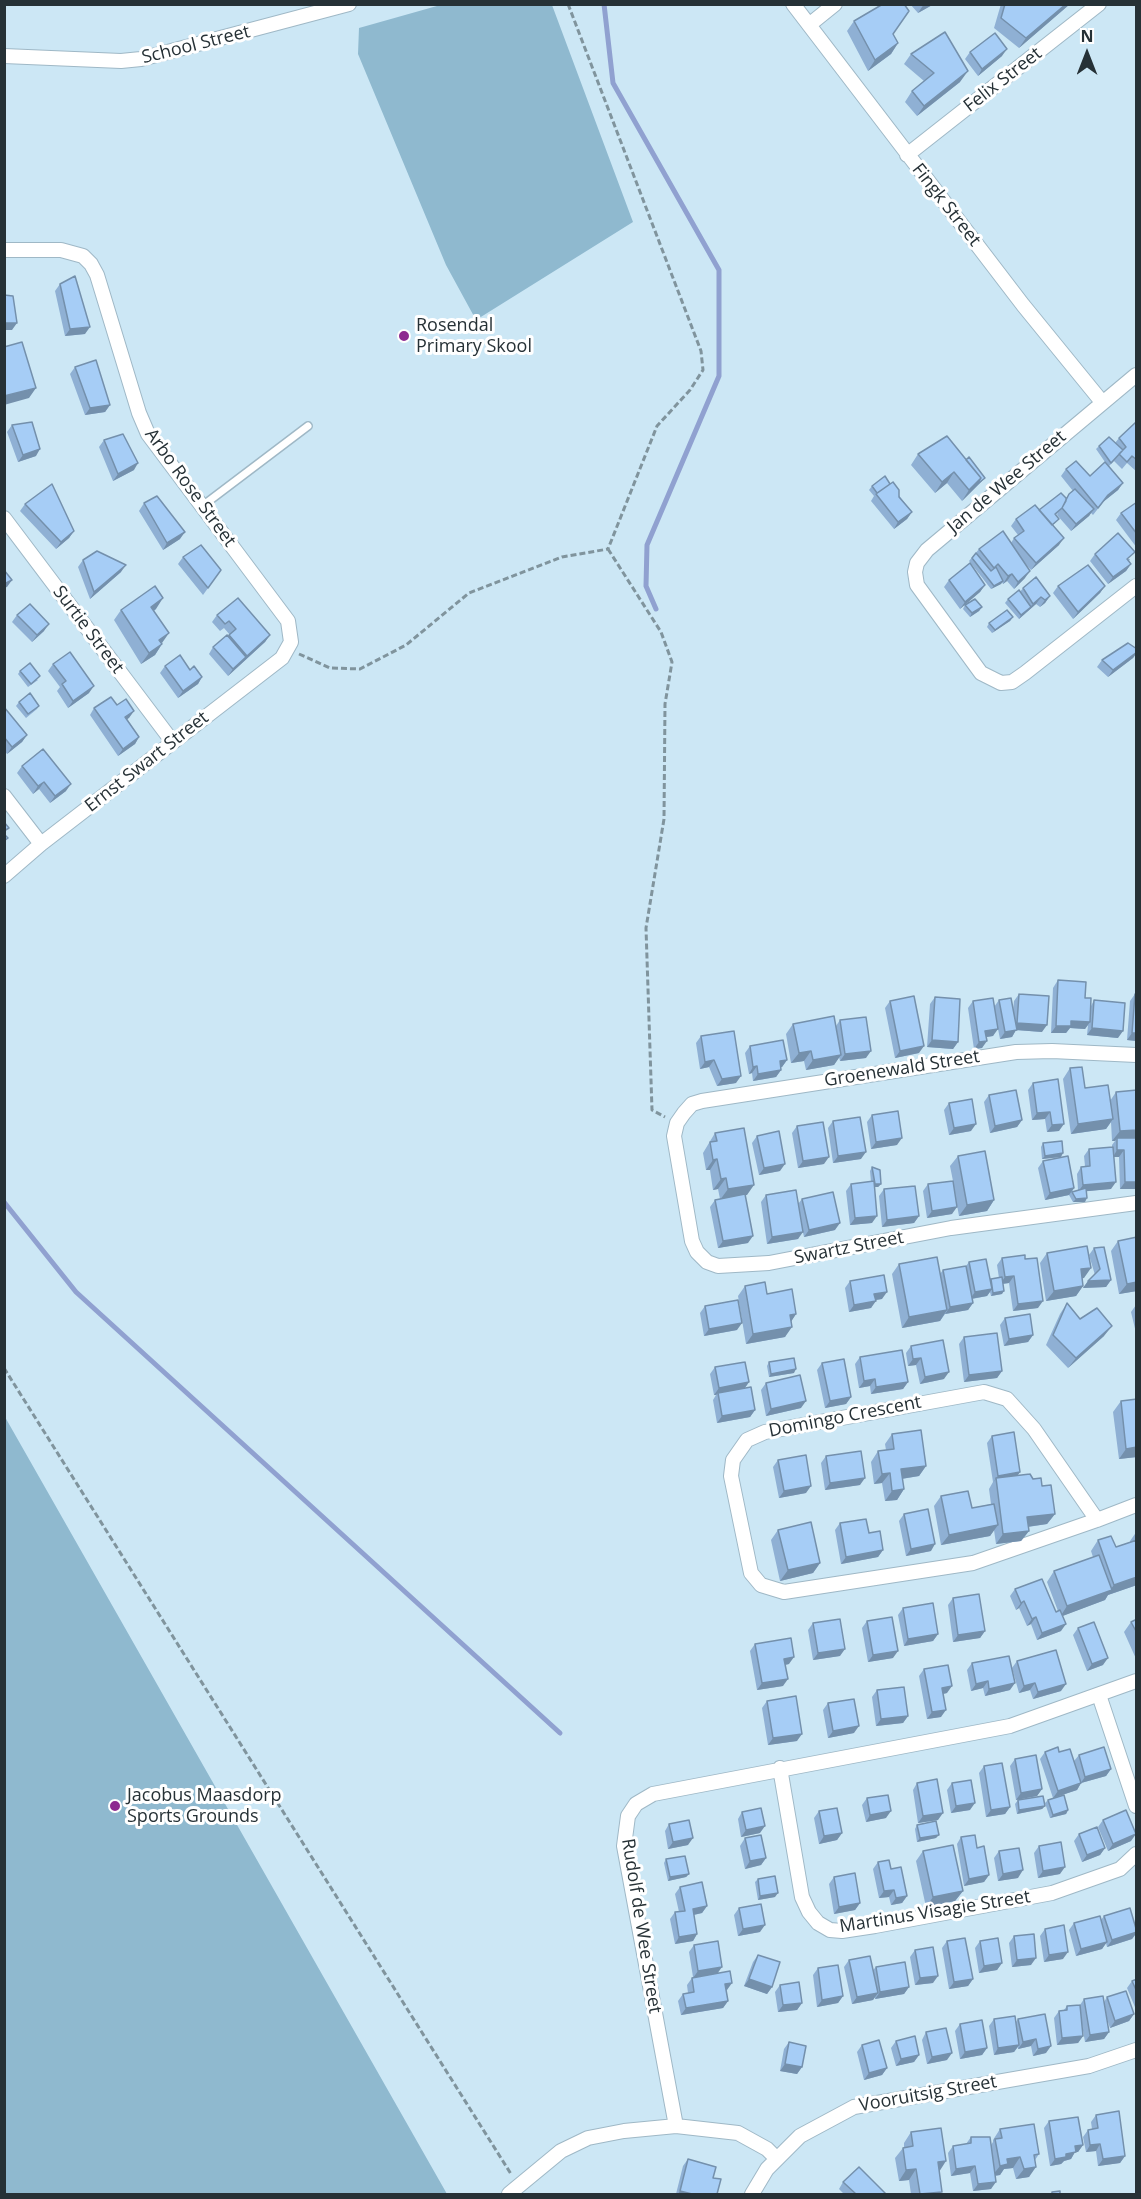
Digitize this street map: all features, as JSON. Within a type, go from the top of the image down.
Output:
[{"type":"street","name":"School Street","points":[[4,56],[121,61],[141,59],[349,4]]},
{"type":"street","name":"Fingk Street","points":[[793,4],[1023,305],[1102,402]]},
{"type":"street","points":[[809,25],[835,4]]},
{"type":"street","name":"Felix Street","points":[[907,155],[1099,4]]},
{"type":"street","name":"Arbo Rose Street","points":[[4,250],[61,250],[83,256],[91,264],[97,275],[139,413],[148,434],[288,621],[291,642],[288,649]]},
{"type":"street","name":"Jan de Wee Street","points":[[1137,375],[923,554],[915,568],[915,578],[930,605],[981,673],[994,681],[1006,683],[1025,673],[1137,586]]},
{"type":"street","name":"Surtie Street","points":[[4,518],[172,741]]},
{"type":"street","name":"Ernst Swart Street","points":[[4,876],[172,741],[282,658],[288,649]]},
{"type":"street","points":[[4,796],[41,844]]},
{"type":"street","name":"Groenewald Street","points":[[677,1123],[692,1104],[702,1101],[907,1068],[1016,1052],[1052,1051],[1137,1055]]},
{"type":"street","name":"Swartz Street","points":[[677,1123],[675,1151],[692,1241],[697,1252],[707,1262],[718,1266],[769,1263],[951,1228],[1137,1203]]},
{"type":"street","name":"Domingo Crescent","points":[[1097,1520],[1034,1429],[1007,1399],[984,1392],[765,1432],[747,1440],[733,1460],[731,1476],[751,1573],[761,1585],[784,1593],[973,1563],[1097,1520],[1137,1505]]},
{"type":"street","points":[[780,1768],[1010,1726],[1137,1681]]},
{"type":"street","points":[[1099,1695],[1137,1806]]},
{"type":"street","name":"Martinus Visagie Street","points":[[780,1768],[802,1897],[809,1912],[818,1923],[830,1930],[842,1931],[874,1926],[1052,1893],[1120,1869],[1137,1854]]},
{"type":"street","name":"Rudolf de Wee Street","points":[[676,2126],[624,1846],[628,1816],[636,1804],[653,1794],[780,1768]]},
{"type":"street","name":"Vooruitsig Street","points":[[752,2194],[776,2158],[814,2127],[854,2107],[1089,2066],[1137,2050]]},
{"type":"street","points":[[514,2190],[561,2151],[588,2138],[676,2126],[738,2133],[767,2149],[776,2158]]},
{"type":"lane","points":[[201,507],[308,426]]},
{"type":"path","points":[[568,4],[701,351],[703,370],[690,390],[657,426],[608,549]]},
{"type":"path","points":[[288,649],[330,668],[360,669],[406,645],[470,593],[562,557],[608,549]]},
{"type":"path","points":[[608,549],[661,632],[672,662],[665,704],[664,819],[645,928],[652,1110],[677,1123]]},
{"type":"path","points":[[4,1368],[514,2190]]},
{"type":"shaded area","points":[[444,4],[552,5],[633,222],[476,320],[446,265],[358,54],[359,28]]},
{"type":"shaded area","name":"Jacobus Maasdorp Sports Grounds","points":[[5,1417],[447,2194],[5,2194]]},
{"type":"building","points":[[883,4],[904,4],[909,11],[893,34],[898,43],[875,60],[854,21]]},
{"type":"building","points":[[1005,4],[1066,4],[1026,38],[1001,18]]},
{"type":"building","points":[[945,32],[968,71],[924,106],[912,91],[934,73],[911,54]]},
{"type":"building","points":[[995,33],[1007,49],[982,69],[970,52]]},
{"type":"building","points":[[75,276],[90,327],[70,329],[60,284]]},
{"type":"building","points":[[4,295],[13,296],[17,323],[4,323]]},
{"type":"building","points":[[22,342],[36,388],[4,396],[4,347]]},
{"type":"building","points":[[96,360],[110,405],[90,408],[75,367]]},
{"type":"building","points":[[32,422],[40,449],[23,455],[12,425]]},
{"type":"building","points":[[1136,422],[1137,460],[1132,456],[1127,462],[1119,454],[1126,447],[1119,438]]},
{"type":"building","points":[[123,434],[138,463],[118,474],[104,440]]},
{"type":"building","points":[[947,436],[981,478],[969,490],[954,472],[942,482],[918,454]]},
{"type":"building","points":[[1109,437],[1123,450],[1111,463],[1099,446]]},
{"type":"building","points":[[969,457],[985,478],[976,485],[981,478],[966,460]]},
{"type":"building","points":[[1076,461],[1090,476],[1105,462],[1123,483],[1108,495],[1098,508],[1066,469]]},
{"type":"building","points":[[885,476],[890,484],[877,493],[872,486]]},
{"type":"building","points":[[893,482],[899,490],[899,497],[912,512],[898,522],[876,494]]},
{"type":"building","points":[[52,484],[74,531],[61,542],[25,504]]},
{"type":"building","points":[[1075,489],[1094,509],[1076,524],[1062,508],[1069,494]]},
{"type":"building","points":[[1061,493],[1066,501],[1055,514],[1059,519],[1052,525],[1039,510]]},
{"type":"building","points":[[157,496],[185,532],[167,543],[144,503]]},
{"type":"building","points":[[1137,502],[1137,534],[1121,513]]},
{"type":"building","points":[[1035,505],[1064,538],[1036,563],[1014,538],[1024,531],[1016,519]]},
{"type":"building","points":[[1003,531],[1030,571],[1018,582],[1012,574],[1008,576],[998,564],[994,568],[979,549]]},
{"type":"building","points":[[1118,533],[1135,552],[1127,559],[1131,564],[1113,577],[1095,554]]},
{"type":"building","points":[[201,545],[221,570],[208,588],[183,557]]},
{"type":"building","points":[[97,551],[126,565],[94,592],[83,560]]},
{"type":"building","points":[[976,553],[991,571],[996,567],[1003,581],[994,586],[972,558]]},
{"type":"building","points":[[970,563],[985,585],[965,602],[949,580]]},
{"type":"building","points":[[1088,565],[1105,586],[1078,612],[1058,586]]},
{"type":"building","points":[[4,570],[12,580],[4,584]]},
{"type":"building","points":[[1036,577],[1050,596],[1045,600],[1041,597],[1033,604],[1023,588]]},
{"type":"building","points":[[155,586],[163,598],[151,607],[169,633],[159,640],[162,644],[149,653],[121,610]]},
{"type":"building","points":[[1019,590],[1031,607],[1021,615],[1008,599]]},
{"type":"building","points":[[238,598],[270,635],[247,656],[229,635],[236,629],[229,621],[225,624],[217,615]]},
{"type":"building","points":[[975,599],[982,607],[972,613],[965,605]]},
{"type":"building","points":[[30,604],[49,624],[37,635],[17,615]]},
{"type":"building","points":[[1007,610],[1013,617],[995,630],[989,623]]},
{"type":"building","points":[[227,635],[246,657],[233,669],[213,647]]},
{"type":"building","points":[[1128,643],[1137,649],[1137,652],[1113,670],[1102,660]]},
{"type":"building","points":[[70,652],[94,686],[73,701],[62,684],[66,681],[53,664]]},
{"type":"building","points":[[180,655],[190,670],[194,666],[202,677],[183,691],[165,666]]},
{"type":"building","points":[[30,663],[40,676],[31,684],[20,671]]},
{"type":"building","points":[[30,693],[39,706],[28,714],[19,702]]},
{"type":"building","points":[[111,697],[117,705],[126,699],[134,711],[125,717],[139,737],[123,749],[94,708]]},
{"type":"building","points":[[4,707],[27,735],[12,747],[4,737]]},
{"type":"building","points":[[43,749],[71,784],[55,796],[44,782],[38,786],[22,766]]},
{"type":"building","points":[[1058,980],[1086,982],[1085,998],[1091,998],[1090,1022],[1071,1021],[1071,1026],[1056,1026]]},
{"type":"building","points":[[1019,994],[1049,996],[1047,1025],[1017,1023]]},
{"type":"building","points":[[1135,994],[1137,995],[1137,1033],[1132,1033]]},
{"type":"building","points":[[914,996],[924,1046],[900,1051],[890,1001]]},
{"type":"building","points":[[935,997],[960,999],[958,1042],[932,1040]]},
{"type":"building","points":[[993,998],[998,1029],[985,1031],[987,1041],[979,1042],[973,1001]]},
{"type":"building","points":[[1011,998],[1017,1030],[1005,1032],[999,1000]]},
{"type":"building","points":[[1094,1000],[1125,1003],[1123,1031],[1092,1028]]},
{"type":"building","points":[[834,1016],[841,1055],[813,1060],[811,1051],[799,1053],[793,1024]]},
{"type":"building","points":[[866,1017],[871,1051],[845,1054],[840,1020]]},
{"type":"building","points":[[734,1031],[741,1076],[722,1079],[714,1060],[705,1062],[701,1036]]},
{"type":"building","points":[[783,1040],[787,1060],[780,1061],[781,1070],[758,1074],[757,1066],[753,1067],[750,1046]]},
{"type":"building","points":[[1082,1067],[1085,1088],[1108,1085],[1113,1119],[1078,1124],[1070,1068]]},
{"type":"building","points":[[1058,1079],[1064,1124],[1052,1125],[1050,1112],[1037,1113],[1033,1083]]},
{"type":"building","points":[[1016,1090],[1022,1120],[995,1126],[989,1095]]},
{"type":"building","points":[[1137,1090],[1137,1130],[1120,1131],[1116,1092]]},
{"type":"building","points":[[972,1099],[976,1124],[954,1128],[949,1103]]},
{"type":"building","points":[[898,1111],[902,1138],[876,1142],[872,1115]]},
{"type":"building","points":[[860,1117],[866,1152],[838,1156],[833,1121]]},
{"type":"building","points":[[823,1122],[829,1157],[803,1161],[797,1126]]},
{"type":"building","points":[[744,1128],[754,1185],[728,1189],[726,1178],[721,1179],[717,1159],[713,1160],[710,1142],[717,1141],[715,1133]]},
{"type":"building","points":[[779,1131],[785,1164],[764,1168],[757,1136]]},
{"type":"building","points":[[1117,1138],[1137,1138],[1137,1182],[1125,1182],[1124,1150],[1117,1150]]},
{"type":"building","points":[[1062,1141],[1063,1153],[1045,1156],[1043,1143]]},
{"type":"building","points":[[1113,1147],[1116,1182],[1083,1185],[1081,1167],[1090,1166],[1089,1149]]},
{"type":"building","points":[[985,1151],[994,1200],[967,1205],[958,1156]]},
{"type":"building","points":[[1068,1156],[1074,1188],[1050,1193],[1043,1161]]},
{"type":"building","points":[[872,1167],[880,1170],[881,1184],[875,1184]]},
{"type":"building","points":[[874,1181],[877,1216],[855,1218],[851,1184]]},
{"type":"building","points":[[953,1181],[957,1207],[932,1211],[928,1184]]},
{"type":"building","points":[[915,1186],[919,1216],[887,1220],[884,1189]]},
{"type":"building","points":[[1086,1188],[1087,1198],[1076,1199],[1072,1192]]},
{"type":"building","points":[[796,1190],[803,1232],[772,1237],[766,1195]]},
{"type":"building","points":[[833,1192],[840,1223],[809,1230],[802,1199]]},
{"type":"building","points":[[745,1194],[753,1236],[723,1241],[715,1200]]},
{"type":"building","points":[[1137,1237],[1137,1282],[1127,1284],[1118,1241]]},
{"type":"building","points":[[1087,1246],[1091,1268],[1081,1269],[1083,1286],[1054,1291],[1047,1253]]},
{"type":"building","points":[[1104,1247],[1111,1280],[1088,1281],[1100,1269],[1094,1248]]},
{"type":"building","points":[[1025,1255],[1025,1259],[1037,1258],[1043,1301],[1018,1304],[1014,1276],[1005,1277],[1002,1258]]},
{"type":"building","points":[[937,1257],[947,1310],[909,1317],[899,1264]]},
{"type":"building","points":[[986,1259],[992,1289],[975,1292],[969,1262]]},
{"type":"building","points":[[966,1266],[973,1303],[950,1307],[943,1270]]},
{"type":"building","points":[[884,1275],[887,1292],[874,1294],[876,1301],[854,1305],[850,1281]]},
{"type":"building","points":[[1002,1277],[1004,1291],[993,1293],[991,1279]]},
{"type":"building","points":[[765,1282],[767,1294],[792,1289],[796,1314],[790,1315],[792,1327],[753,1334],[745,1286]]},
{"type":"building","points":[[738,1300],[742,1323],[709,1329],[705,1306]]},
{"type":"building","points":[[1067,1303],[1080,1319],[1097,1308],[1112,1326],[1076,1358],[1053,1335]]},
{"type":"building","points":[[1030,1314],[1033,1335],[1009,1339],[1005,1318]]},
{"type":"building","points":[[997,1333],[1002,1371],[969,1375],[964,1337]]},
{"type":"building","points":[[943,1340],[949,1372],[925,1377],[921,1358],[913,1359],[911,1346]]},
{"type":"building","points":[[902,1350],[908,1382],[876,1387],[875,1379],[864,1381],[860,1357]]},
{"type":"building","points":[[794,1358],[796,1369],[771,1374],[769,1362]]},
{"type":"building","points":[[844,1359],[851,1397],[830,1401],[822,1363]]},
{"type":"building","points":[[745,1362],[749,1382],[719,1388],[715,1367]]},
{"type":"building","points":[[800,1375],[806,1401],[771,1409],[766,1383]]},
{"type":"building","points":[[751,1387],[755,1410],[722,1416],[718,1393]]},
{"type":"building","points":[[1137,1399],[1137,1447],[1126,1449],[1121,1401]]},
{"type":"building","points":[[921,1430],[926,1466],[901,1469],[904,1489],[892,1491],[890,1473],[882,1474],[878,1451],[894,1449],[892,1434]]},
{"type":"building","points":[[1014,1432],[1020,1472],[998,1476],[992,1436]]},
{"type":"building","points":[[861,1451],[865,1478],[830,1483],[826,1456]]},
{"type":"building","points":[[806,1455],[811,1486],[784,1491],[778,1460]]},
{"type":"building","points":[[1030,1474],[1033,1479],[1041,1478],[1042,1486],[1051,1485],[1055,1514],[1027,1517],[1029,1531],[1003,1534],[996,1478]]},
{"type":"building","points":[[968,1491],[972,1508],[994,1504],[998,1525],[949,1535],[941,1496]]},
{"type":"building","points":[[928,1509],[935,1544],[911,1549],[904,1514]]},
{"type":"building","points":[[866,1519],[869,1533],[880,1531],[883,1550],[846,1557],[840,1523]]},
{"type":"building","points":[[811,1522],[820,1563],[788,1570],[778,1530]]},
{"type":"building","points":[[1111,1536],[1116,1547],[1137,1540],[1137,1577],[1114,1585],[1098,1540]]},
{"type":"building","points":[[1099,1555],[1112,1590],[1067,1606],[1054,1571]]},
{"type":"building","points":[[1042,1579],[1056,1612],[1060,1610],[1066,1624],[1042,1633],[1036,1617],[1032,1619],[1024,1601],[1021,1603],[1015,1589]]},
{"type":"building","points":[[979,1594],[985,1631],[958,1635],[953,1598]]},
{"type":"building","points":[[933,1603],[938,1634],[908,1639],[903,1608]]},
{"type":"building","points":[[892,1617],[898,1651],[873,1655],[867,1621]]},
{"type":"building","points":[[840,1619],[845,1649],[818,1653],[813,1623]]},
{"type":"building","points":[[1137,1619],[1137,1633],[1131,1622]]},
{"type":"building","points":[[1094,1622],[1108,1658],[1092,1664],[1078,1628]]},
{"type":"building","points":[[791,1638],[794,1657],[784,1659],[788,1679],[762,1683],[755,1644]]},
{"type":"building","points":[[1056,1650],[1066,1684],[1038,1692],[1035,1683],[1024,1686],[1017,1661]]},
{"type":"building","points":[[1009,1656],[1015,1683],[989,1689],[988,1681],[976,1684],[972,1663]]},
{"type":"building","points":[[948,1665],[952,1686],[942,1688],[946,1710],[932,1712],[924,1669]]},
{"type":"building","points":[[904,1687],[908,1716],[881,1719],[877,1690]]},
{"type":"building","points":[[796,1696],[802,1734],[773,1738],[767,1701]]},
{"type":"building","points":[[854,1699],[859,1726],[833,1731],[828,1703]]},
{"type":"building","points":[[1058,1747],[1059,1752],[1070,1749],[1081,1783],[1058,1791],[1045,1752]]},
{"type":"building","points":[[1104,1747],[1111,1769],[1085,1777],[1079,1755]]},
{"type":"building","points":[[1036,1755],[1042,1789],[1021,1793],[1015,1759]]},
{"type":"building","points":[[1002,1763],[1010,1807],[991,1810],[984,1766]]},
{"type":"building","points":[[937,1779],[943,1813],[923,1816],[917,1783]]},
{"type":"building","points":[[971,1780],[975,1803],[956,1806],[952,1783]]},
{"type":"building","points":[[888,1795],[891,1811],[870,1815],[867,1798]]},
{"type":"building","points":[[1064,1795],[1068,1810],[1053,1815],[1048,1800]]},
{"type":"building","points":[[1043,1796],[1045,1806],[1019,1810],[1018,1800]]},
{"type":"building","points":[[761,1808],[765,1826],[746,1830],[742,1812]]},
{"type":"building","points":[[837,1808],[842,1833],[824,1836],[819,1811]]},
{"type":"building","points":[[1126,1810],[1136,1834],[1113,1844],[1103,1820]]},
{"type":"building","points":[[689,1820],[693,1838],[673,1842],[669,1824]]},
{"type":"building","points":[[936,1821],[939,1835],[920,1838],[917,1825]]},
{"type":"building","points":[[1097,1827],[1105,1848],[1087,1855],[1079,1834]]},
{"type":"building","points":[[761,1835],[766,1858],[750,1861],[745,1838]]},
{"type":"building","points":[[975,1835],[977,1848],[984,1846],[989,1875],[969,1879],[961,1837]]},
{"type":"building","points":[[1061,1842],[1065,1867],[1043,1871],[1039,1846]]},
{"type":"building","points":[[953,1845],[963,1891],[933,1897],[923,1851]]},
{"type":"building","points":[[1019,1848],[1023,1870],[1003,1874],[999,1851]]},
{"type":"building","points":[[685,1856],[689,1874],[670,1877],[666,1859]]},
{"type":"building","points":[[889,1860],[891,1869],[901,1867],[907,1896],[896,1898],[894,1890],[884,1891],[878,1862]]},
{"type":"building","points":[[855,1873],[860,1903],[839,1907],[834,1877]]},
{"type":"building","points":[[775,1876],[778,1893],[760,1896],[758,1879]]},
{"type":"building","points":[[702,1882],[707,1906],[693,1909],[697,1934],[679,1937],[675,1912],[685,1911],[680,1887]]},
{"type":"building","points":[[761,1904],[765,1925],[743,1929],[739,1908]]},
{"type":"building","points":[[1130,1908],[1137,1932],[1112,1940],[1104,1916]]},
{"type":"building","points":[[1100,1916],[1107,1942],[1081,1949],[1074,1923]]},
{"type":"building","points":[[1064,1925],[1068,1952],[1049,1955],[1045,1929]]},
{"type":"building","points":[[1034,1934],[1036,1958],[1017,1960],[1014,1936]]},
{"type":"building","points":[[965,1938],[973,1979],[954,1982],[947,1941]]},
{"type":"building","points":[[998,1938],[1002,1963],[984,1966],[980,1941]]},
{"type":"building","points":[[718,1941],[722,1967],[698,1971],[694,1945]]},
{"type":"building","points":[[933,1947],[938,1976],[920,1978],[915,1950]]},
{"type":"building","points":[[758,1955],[780,1962],[772,1987],[749,1979]]},
{"type":"building","points":[[870,1956],[878,1993],[857,1997],[849,1960]]},
{"type":"building","points":[[905,1962],[909,1987],[880,1992],[876,1967]]},
{"type":"building","points":[[838,1965],[843,1996],[822,2000],[818,1968]]},
{"type":"building","points":[[730,1971],[732,1983],[725,1984],[728,2001],[686,2008],[683,1994],[694,1992],[692,1978]]},
{"type":"building","points":[[1137,1979],[1137,1992],[1132,1981]]},
{"type":"building","points":[[799,1982],[802,2003],[783,2005],[780,1985]]},
{"type":"building","points":[[1126,1991],[1134,2014],[1115,2021],[1107,1997]]},
{"type":"building","points":[[1103,1996],[1109,2032],[1090,2035],[1084,1999]]},
{"type":"building","points":[[1080,2005],[1083,2036],[1062,2038],[1059,2011],[1067,2010],[1067,2006]]},
{"type":"building","points":[[1045,2014],[1051,2046],[1038,2049],[1036,2039],[1023,2042],[1018,2019]]},
{"type":"building","points":[[1015,2016],[1019,2045],[998,2048],[994,2019]]},
{"type":"building","points":[[982,2020],[987,2048],[965,2052],[960,2024]]},
{"type":"building","points":[[946,2028],[952,2053],[932,2057],[926,2032]]},
{"type":"building","points":[[915,2036],[919,2055],[901,2059],[896,2041]]},
{"type":"building","points":[[879,2040],[887,2068],[869,2073],[862,2045]]},
{"type":"building","points":[[789,2042],[806,2046],[802,2067],[785,2064]]},
{"type":"building","points":[[1119,2111],[1125,2156],[1103,2159],[1100,2144],[1090,2145],[1088,2130],[1098,2128],[1096,2115]]},
{"type":"building","points":[[1078,2117],[1083,2145],[1075,2146],[1076,2152],[1066,2154],[1066,2157],[1055,2159],[1049,2121]]},
{"type":"building","points":[[1034,2124],[1039,2154],[1034,2155],[1036,2167],[1024,2169],[1020,2157],[1007,2159],[1008,2164],[1000,2166],[995,2139],[1002,2138],[1000,2129]]},
{"type":"building","points":[[941,2128],[946,2161],[938,2162],[942,2192],[920,2194],[916,2169],[906,2170],[903,2148],[913,2146],[911,2132]]},
{"type":"building","points":[[971,2137],[990,2137],[996,2182],[978,2184],[975,2166],[956,2169],[953,2146],[971,2143]]},
{"type":"building","points":[[688,2159],[716,2167],[713,2178],[721,2179],[717,2194],[692,2194],[680,2191]]},
{"type":"building","points":[[859,2167],[886,2194],[856,2194],[843,2182]]},
{"type":"waterway","points":[[604,4],[613,83],[719,270],[719,376],[647,545],[646,586],[656,609]]},
{"type":"waterway","points":[[4,1202],[76,1292],[560,1733]]},
{"type":"place","name":"Rosendal Primary Skool","points":[[404,336]]},
{"type":"place","name":"Jacobus Maasdorp Sports Grounds","points":[[115,1806]]}]
